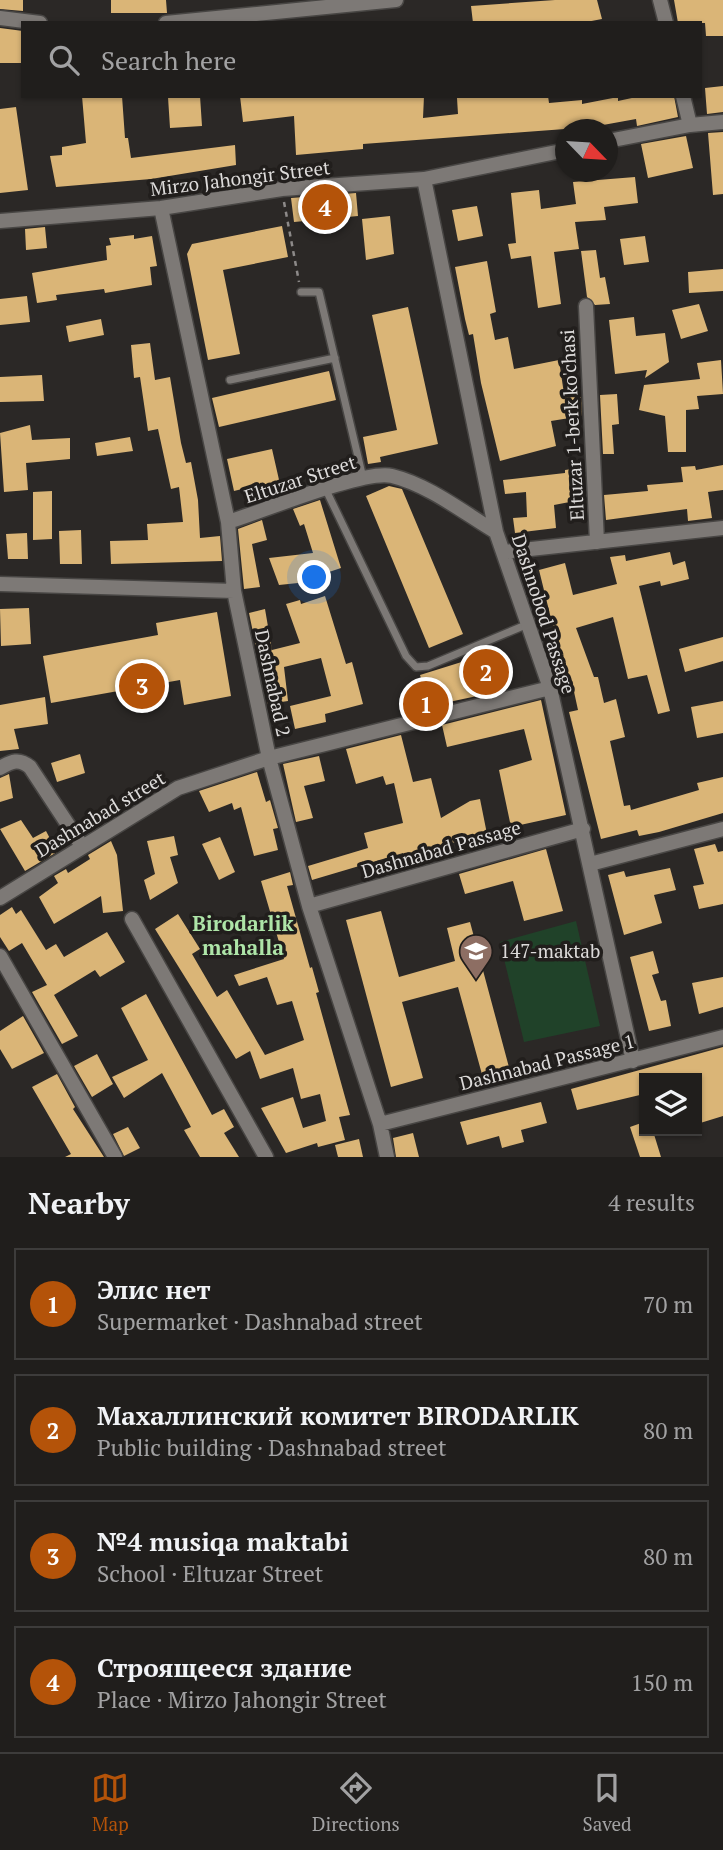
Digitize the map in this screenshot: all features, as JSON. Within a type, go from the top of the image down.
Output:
[{"type":"street","points":[[186,21],[396,0]]},
{"type":"street","points":[[660,0],[665,21]]},
{"type":"street","points":[[0,18],[24,21]]},
{"type":"street","points":[[683,98],[690,125]]},
{"type":"street","points":[[618,140],[690,125],[723,122]]},
{"type":"street","name":"Mirzo Jahongir Street","points":[[0,221],[161,208],[282,189],[424,179],[555,152]]},
{"type":"street","name":"Dashnobod Passage","points":[[424,179],[496,532],[550,688],[633,1060]]},
{"type":"street","name":"Dashnabad 2","points":[[161,208],[228,522],[234,590],[269,758],[309,906],[380,1124],[387,1157]]},
{"type":"street","name":"Eltuzar 1-berk ko'chasi","points":[[586,306],[597,542]]},
{"type":"street","name":"Eltuzar Street","points":[[228,522],[363,478],[389,475],[411,482],[496,532]]},
{"type":"street","points":[[503,552],[723,528]]},
{"type":"street","points":[[0,584],[234,590]]},
{"type":"street","name":"Dashnabad street","points":[[0,898],[177,788],[269,758],[550,688]]},
{"type":"street","points":[[0,768],[13,761],[23,761],[30,767],[82,846]]},
{"type":"street","name":"Dashnabad Passage","points":[[309,906],[583,829]]},
{"type":"street","points":[[590,864],[723,829]]},
{"type":"street","points":[[132,919],[266,1157]]},
{"type":"street","points":[[0,956],[115,1157]]},
{"type":"street","name":"Dashnabad Passage 1","points":[[380,1124],[723,1037]]},
{"type":"lane","points":[[300,292],[319,292],[363,478]]},
{"type":"lane","points":[[230,380],[335,358]]},
{"type":"lane","points":[[326,490],[406,656],[416,667],[428,666],[528,624]]},
{"type":"path","points":[[282,189],[300,292]]},
{"type":"green space","points":[[576,921],[600,1026],[524,1042],[500,942]]},
{"type":"building","points":[[0,0],[23,0],[23,11],[0,9]]},
{"type":"building","points":[[111,0],[166,0],[167,13],[111,13]]},
{"type":"building","points":[[597,0],[602,19],[473,21],[471,6]]},
{"type":"building","points":[[674,0],[723,0],[723,36],[706,36],[705,23],[702,21],[678,21]]},
{"type":"building","points":[[0,28],[21,31],[21,63],[0,63]]},
{"type":"building","points":[[723,86],[723,112],[707,114],[705,88]]},
{"type":"building","points":[[82,98],[122,98],[125,138],[128,138],[131,158],[235,145],[236,165],[151,179],[56,187],[50,156],[62,155],[62,147],[86,143]]},
{"type":"building","points":[[168,98],[200,98],[202,126],[170,128]]},
{"type":"building","points":[[240,98],[424,98],[423,118],[458,114],[457,98],[548,98],[549,103],[582,100],[582,104],[613,98],[618,98],[618,101],[632,98],[674,98],[678,117],[637,126],[636,119],[618,122],[618,119],[555,119],[555,130],[363,144],[363,149],[296,155],[294,116],[243,122]]},
{"type":"building","points":[[16,107],[28,190],[0,193],[0,109]]},
{"type":"building","points":[[723,132],[723,194],[713,195],[708,133]]},
{"type":"building","points":[[686,136],[693,168],[648,178],[641,144]]},
{"type":"building","points":[[635,177],[638,203],[604,207],[606,220],[575,222],[579,249],[554,252],[561,304],[538,308],[531,256],[511,259],[508,244],[516,243],[511,193],[539,190],[541,209],[576,204],[573,182],[618,182],[618,178]]},
{"type":"building","points":[[356,193],[358,216],[294,222],[291,198]]},
{"type":"building","points":[[477,206],[483,236],[458,241],[452,210]]},
{"type":"building","points":[[390,216],[394,254],[366,260],[362,219]]},
{"type":"building","points":[[282,226],[288,257],[223,270],[240,354],[208,360],[187,254],[192,244]]},
{"type":"building","points":[[45,227],[47,248],[26,250],[25,229]]},
{"type":"building","points":[[134,235],[134,239],[152,236],[157,266],[150,267],[152,285],[105,293],[104,289],[56,295],[57,300],[37,303],[32,273],[107,260],[106,246],[111,245],[109,238]]},
{"type":"building","points":[[645,236],[649,262],[624,265],[620,239]]},
{"type":"building","points":[[596,250],[600,278],[605,277],[610,304],[595,305],[587,297],[581,251]]},
{"type":"building","points":[[487,261],[496,312],[490,314],[495,340],[508,337],[514,369],[559,360],[564,394],[577,392],[577,398],[581,397],[582,416],[551,421],[556,446],[500,461],[481,383],[473,334],[469,335],[455,267]]},
{"type":"building","points":[[723,269],[723,291],[689,293],[688,272]]},
{"type":"building","points":[[27,296],[30,322],[0,325],[0,299]]},
{"type":"building","points":[[699,304],[708,331],[681,339],[672,310]]},
{"type":"building","points":[[408,307],[438,444],[380,457],[381,462],[368,464],[363,437],[397,430],[372,315]]},
{"type":"building","points":[[634,317],[636,336],[665,333],[669,362],[645,378],[647,370],[615,374],[609,320]]},
{"type":"building","points":[[101,319],[104,335],[69,342],[66,326]]},
{"type":"building","points":[[150,343],[155,380],[170,377],[181,443],[186,463],[191,462],[198,500],[200,538],[220,536],[222,561],[111,564],[110,541],[148,540],[147,524],[183,522],[179,487],[171,489],[158,429],[148,431],[140,377],[134,378],[131,345]]},
{"type":"building","points":[[721,360],[723,394],[697,396],[699,409],[686,410],[686,452],[668,452],[665,416],[639,410],[644,385],[700,379],[697,363]]},
{"type":"building","points":[[329,371],[336,400],[219,427],[212,398]]},
{"type":"building","points":[[42,375],[44,401],[0,402],[0,377]]},
{"type":"building","points":[[617,394],[619,424],[612,425],[614,454],[603,454],[600,395]]},
{"type":"building","points":[[30,425],[32,440],[70,438],[70,459],[26,463],[28,490],[4,492],[0,433]]},
{"type":"building","points":[[130,437],[133,451],[97,456],[95,443]]},
{"type":"building","points":[[272,449],[282,493],[250,504],[246,488],[234,491],[227,459]]},
{"type":"building","points":[[723,465],[723,490],[708,492],[712,518],[688,521],[687,509],[606,520],[604,495],[648,491],[647,485],[683,482],[681,467],[695,466],[696,470]]},
{"type":"building","points":[[579,468],[580,500],[554,505],[556,528],[515,533],[513,518],[527,517],[526,492],[505,494],[503,480],[565,473],[565,470]]},
{"type":"building","points":[[389,486],[402,489],[463,634],[429,648],[366,496]]},
{"type":"building","points":[[52,491],[52,539],[33,540],[33,492]]},
{"type":"building","points":[[320,500],[341,568],[326,573],[298,575],[298,583],[279,585],[269,558],[313,553],[304,524],[300,526],[293,509]]},
{"type":"building","points":[[262,520],[267,540],[252,544],[260,587],[244,589],[238,529]]},
{"type":"building","points":[[81,530],[82,564],[60,564],[59,531]]},
{"type":"building","points":[[27,533],[28,559],[8,559],[6,534]]},
{"type":"building","points":[[670,552],[673,565],[685,561],[689,579],[661,586],[660,581],[639,586],[670,711],[658,714],[647,675],[628,679],[613,617],[576,628],[594,677],[598,677],[604,703],[616,699],[625,737],[610,741],[624,806],[630,805],[631,810],[699,790],[697,783],[723,777],[723,813],[659,832],[639,836],[637,830],[601,839],[569,712],[578,710],[571,678],[568,679],[562,663],[539,570],[565,563],[573,595],[617,584],[610,557],[625,555],[626,561]]},
{"type":"building","points":[[325,596],[346,664],[352,662],[363,704],[325,714],[326,722],[295,729],[290,706],[331,696],[321,658],[284,667],[288,701],[268,704],[249,613],[265,609],[272,650],[300,643],[286,604],[300,600],[301,604]]},
{"type":"building","points":[[29,608],[31,644],[1,646],[0,609]]},
{"type":"building","points":[[217,612],[231,696],[184,705],[180,680],[51,703],[43,656],[158,635],[156,623]]},
{"type":"building","points":[[723,637],[723,661],[685,672],[679,649]]},
{"type":"building","points":[[484,655],[496,692],[430,706],[420,675]]},
{"type":"building","points":[[45,697],[48,724],[14,729],[19,749],[0,751],[0,705]]},
{"type":"building","points":[[541,700],[566,815],[511,827],[499,770],[532,760],[524,729],[447,747],[442,725]]},
{"type":"building","points":[[723,701],[723,733],[697,738],[691,707]]},
{"type":"building","points":[[401,735],[413,782],[431,778],[441,818],[470,801],[480,799],[487,834],[404,855],[403,853],[312,880],[308,866],[368,848],[364,833],[403,823],[394,783],[386,785],[383,776],[356,784],[346,749]]},
{"type":"building","points":[[80,754],[85,773],[57,782],[51,763]]},
{"type":"building","points":[[319,756],[325,781],[304,786],[313,818],[296,822],[283,764]]},
{"type":"building","points":[[257,772],[266,802],[270,800],[278,828],[273,829],[278,850],[254,856],[241,807],[234,810],[232,803],[209,812],[199,791]]},
{"type":"building","points":[[9,774],[13,798],[0,802],[0,778]]},
{"type":"building","points":[[21,820],[33,838],[46,831],[57,852],[25,871],[0,829]]},
{"type":"building","points":[[174,836],[178,855],[170,857],[178,883],[150,900],[144,880],[155,874],[147,841]]},
{"type":"building","points":[[220,837],[235,872],[219,880],[202,844]]},
{"type":"building","points":[[111,841],[117,855],[123,911],[103,913],[101,896],[54,924],[39,897],[58,883],[54,876],[66,869],[68,873],[90,859],[88,855]]},
{"type":"building","points":[[715,844],[718,852],[723,851],[723,904],[699,909],[693,886],[704,884],[694,849]]},
{"type":"building","points":[[546,849],[563,911],[524,921],[513,881],[465,894],[459,874]]},
{"type":"building","points":[[670,868],[676,890],[654,895],[662,923],[624,935],[608,875],[624,871],[626,877]]},
{"type":"building","points":[[290,872],[293,885],[287,886],[319,992],[316,993],[350,1115],[339,1117],[345,1140],[318,1147],[317,1143],[286,1153],[261,1108],[293,1097],[303,1128],[326,1121],[320,1094],[301,1099],[293,1068],[260,1079],[250,1051],[236,1059],[155,929],[178,914],[200,949],[192,954],[217,997],[227,990],[265,1055],[304,1040],[292,1001],[277,1005],[267,977],[239,986],[234,975],[284,959],[261,881]]},
{"type":"building","points":[[12,907],[16,914],[21,910],[46,950],[56,944],[64,957],[107,932],[125,962],[100,977],[95,970],[54,995],[78,1036],[62,1044],[32,992],[47,985],[22,943],[9,951],[0,937],[0,915]]},
{"type":"building","points":[[381,911],[399,977],[455,961],[447,928],[470,922],[510,1071],[483,1078],[458,987],[402,1002],[423,1078],[391,1087],[346,920]]},
{"type":"building","points":[[653,951],[659,973],[652,975],[661,1001],[666,1000],[671,1026],[649,1031],[630,957]]},
{"type":"building","points":[[723,977],[723,1007],[699,1014],[692,983]]},
{"type":"building","points":[[146,994],[212,1115],[224,1109],[234,1127],[224,1133],[239,1157],[200,1157],[184,1130],[191,1127],[162,1073],[124,1098],[112,1077],[148,1060],[121,1008]]},
{"type":"building","points":[[23,1016],[44,1053],[12,1069],[0,1049],[0,1031]]},
{"type":"building","points":[[723,1047],[723,1116],[702,1122],[702,1073],[639,1073],[639,1095],[577,1110],[571,1089]]},
{"type":"building","points":[[97,1054],[113,1084],[92,1097],[74,1066]]},
{"type":"building","points":[[57,1074],[75,1107],[73,1109],[104,1157],[65,1157],[71,1154],[32,1087]]},
{"type":"building","points":[[541,1102],[547,1123],[521,1130],[524,1142],[502,1148],[499,1136],[467,1145],[460,1122]]},
{"type":"building","points":[[639,1124],[639,1136],[655,1136],[661,1157],[640,1157],[630,1127]]},
{"type":"building","points":[[128,1127],[140,1148],[124,1156],[113,1134]]},
{"type":"building","points":[[413,1133],[419,1157],[396,1157],[393,1138]]},
{"type":"building","points":[[359,1139],[363,1157],[338,1157],[335,1145]]},
{"type":"place","name":"Строящееся здание","points":[[325,207]]},
{"type":"place","name":"Махаллинский комитет BIRODARLIK","points":[[486,672]]},
{"type":"place","name":"№4 musiqa maktabi","points":[[142,686]]},
{"type":"place","name":"Элис нет","points":[[426,704]]},
{"type":"place","name":"147-maktab","points":[[476,981]]},
{"type":"district","name":"Birodarlik mahalla","points":[[243,936]]}]
